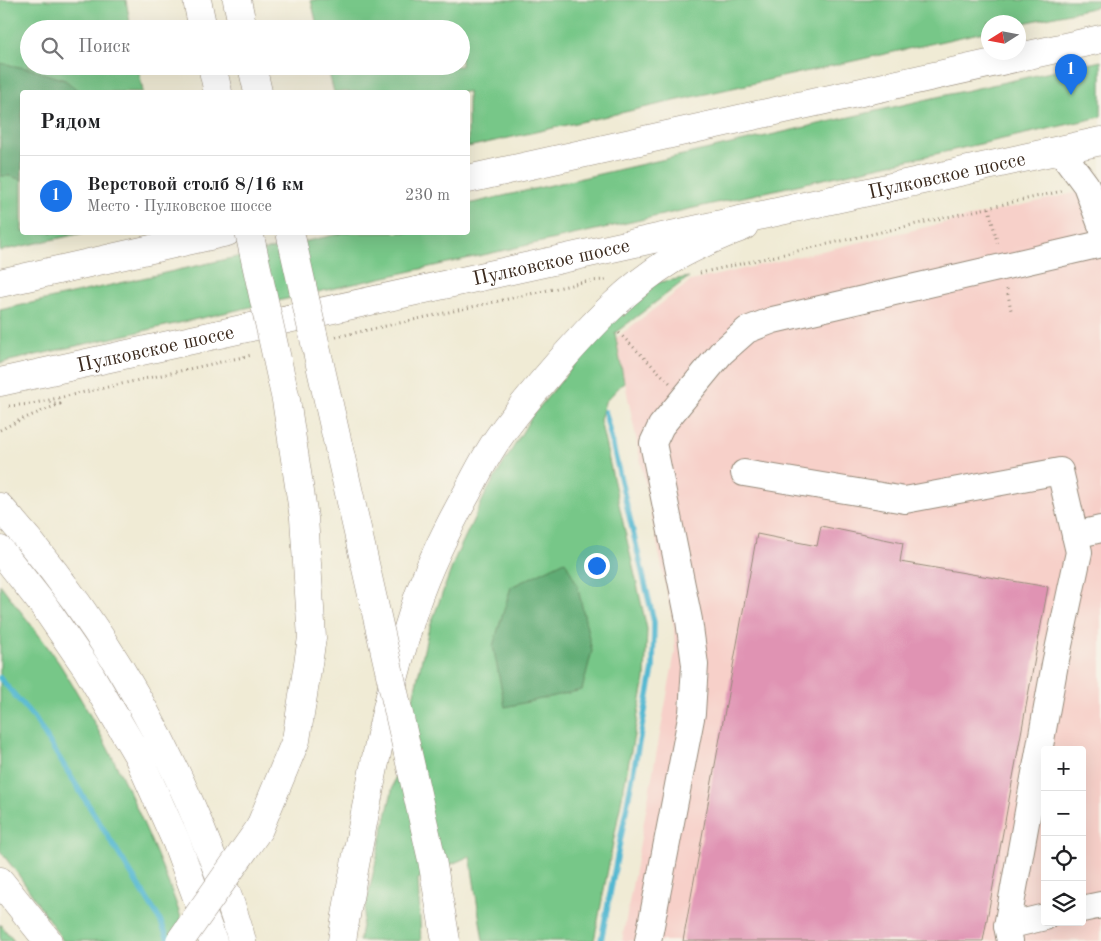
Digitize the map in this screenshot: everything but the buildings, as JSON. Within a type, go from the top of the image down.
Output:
[{"type":"main road","points":[[197,0],[201,20]]},
{"type":"main road","points":[[237,0],[242,20]]},
{"type":"main road","points":[[470,179],[1101,39]]},
{"type":"main road","name":"Пулковское шоссе","points":[[0,382],[1101,141]]},
{"type":"main road","points":[[342,941],[375,761],[396,673],[416,602],[451,522],[500,435],[544,380],[605,313],[643,280],[673,259],[700,245],[777,212]]},
{"type":"main road","points":[[0,283],[214,235]]},
{"type":"main road","points":[[180,941],[259,829],[296,740],[312,638],[304,518],[289,419],[250,235]]},
{"type":"main road","points":[[291,235],[432,860],[446,941]]},
{"type":"main road","points":[[0,507],[68,591],[118,662],[167,750],[197,818],[235,916],[242,941]]},
{"type":"main road","points":[[0,550],[44,606],[86,667],[138,756],[176,841],[213,941]]},
{"type":"main road","points":[[0,881],[48,941]]},
{"type":"street","points":[[1060,150],[1086,185],[1101,225]]},
{"type":"street","points":[[648,941],[692,713],[695,665],[689,620],[653,443],[661,426],[721,353],[747,330],[773,320],[1101,244]]},
{"type":"street","points":[[744,473],[904,500],[1060,471],[1079,552],[1055,664],[1009,933]]},
{"type":"street","points":[[1075,535],[1101,529]]},
{"type":"street","points":[[1086,908],[1101,905]]},
{"type":"street","points":[[1009,933],[1041,919]]},
{"type":"path","points":[[692,274],[1071,189]]},
{"type":"path","points":[[589,281],[610,323],[684,397]]},
{"type":"path","points":[[0,430],[60,404],[43,401]]},
{"type":"shaded area","points":[[1101,187],[1101,941],[622,941],[675,652],[674,627],[616,338],[691,281]]},
{"type":"green space","points":[[0,0],[126,0],[129,20],[20,20],[20,75],[140,75],[143,90],[20,90],[20,235],[74,235],[0,251]]},
{"type":"green space","points":[[311,0],[1101,0],[1101,6],[1026,22],[1026,15],[981,15],[981,33],[470,147],[470,90],[333,90],[329,75],[470,75],[470,20],[316,20]]},
{"type":"green space","points":[[1101,61],[1101,117],[0,363],[0,310],[334,235],[470,235],[470,204]]},
{"type":"green space","points":[[0,63],[20,67],[20,75],[49,75],[65,80],[78,90],[20,90],[20,179],[10,176],[0,176]]},
{"type":"green space","points":[[689,277],[615,333],[624,382],[605,402],[600,420],[647,629],[645,679],[594,941],[483,941],[470,856],[418,879],[421,941],[359,941],[428,632],[456,556],[486,493],[532,416],[604,329],[655,283]]},
{"type":"green space","points":[[565,561],[577,584],[592,651],[582,690],[505,707],[493,646],[511,587]]},
{"type":"green space","points":[[0,584],[59,663],[109,750],[131,795],[161,866],[176,903],[188,941],[63,941],[18,874],[0,851]]},
{"type":"green space","points":[[0,924],[14,941],[0,941]]},
{"type":"waterway","points":[[601,941],[653,669],[654,622],[605,412]]},
{"type":"waterway","points":[[0,678],[35,719],[160,920],[169,941]]},
{"type":"place","name":"Верстовой столб 8/16 км","points":[[1071,95]]}]
